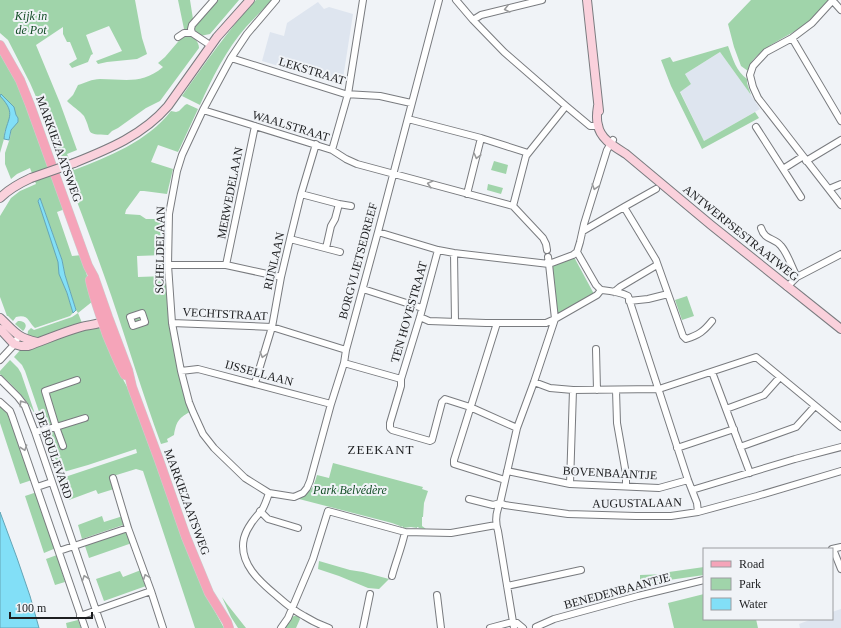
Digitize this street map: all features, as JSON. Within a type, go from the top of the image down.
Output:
[{"type":"main road","name":"MARKIEZAATSWEG","points":[[0,45],[20,80],[60,184],[88,266],[94,277],[104,319],[128,370],[132,386],[186,537],[209,593],[230,626]]},
{"type":"street","points":[[192,33],[192,25],[214,0]]},
{"type":"street","points":[[0,198],[17,185],[31,178],[98,154],[139,132],[168,106],[210,45],[250,0]]},
{"type":"street","name":"SCHELDELAAN","points":[[269,493],[245,478],[214,448],[203,434],[192,412],[181,371],[172,323],[168,264],[169,214],[177,171],[182,155],[203,110],[231,58],[247,34],[276,0]]},
{"type":"street","points":[[332,150],[348,94],[364,0]]},
{"type":"street","name":"BORGVLIETSEDREEF","points":[[269,493],[294,497],[303,493],[310,481],[344,363],[346,350],[439,0]]},
{"type":"street","points":[[456,0],[504,52],[590,126],[598,126]]},
{"type":"street","points":[[473,20],[481,15],[542,0]]},
{"type":"street","name":"ANTWERPSESTRAATWEG","points":[[587,0],[598,106],[603,130],[617,149],[626,154],[787,287],[841,329]]},
{"type":"street","points":[[841,10],[833,1],[812,22],[792,38],[766,52],[753,66],[750,75],[758,98],[841,205]]},
{"type":"street","points":[[178,37],[184,33],[192,33],[210,45]]},
{"type":"street","points":[[792,38],[841,121]]},
{"type":"street","name":"LEKSTRAAT","points":[[231,58],[345,94],[380,96],[411,103]]},
{"type":"street","points":[[547,250],[543,238],[513,206],[526,156],[566,106]]},
{"type":"street","name":"ANTWERPSESTRAATWEG","points":[[598,106],[598,126],[602,136],[612,142]]},
{"type":"street","name":"WAALSTRAAT","points":[[203,110],[316,144],[332,150],[357,164],[513,206]]},
{"type":"street","points":[[408,119],[481,138],[528,153]]},
{"type":"street","name":"MERWEDELAAN","points":[[226,265],[255,126]]},
{"type":"street","points":[[756,126],[801,197]]},
{"type":"street","points":[[467,194],[481,138]]},
{"type":"street","points":[[783,169],[841,140]]},
{"type":"street","points":[[378,232],[438,250],[454,253],[549,264],[573,255],[577,252],[606,150],[612,142]]},
{"type":"street","name":"RIJNLAAN","points":[[255,383],[272,327],[281,277],[290,239],[301,194],[316,144]]},
{"type":"street","points":[[829,189],[841,184]]},
{"type":"street","points":[[583,231],[624,206],[656,189]]},
{"type":"street","points":[[301,194],[351,206]]},
{"type":"street","points":[[326,248],[331,226],[336,219],[340,204]]},
{"type":"street","points":[[624,206],[657,265],[682,336],[686,339],[700,333],[705,330],[712,321]]},
{"type":"street","points":[[761,228],[762,233],[766,237],[781,245],[797,278]]},
{"type":"street","points":[[290,239],[340,252]]},
{"type":"street","name":"TEN HOVESTRAAT","points":[[438,250],[401,379],[401,386],[390,423],[390,428],[392,430],[430,441],[432,440],[442,402],[445,398],[470,407]]},
{"type":"street","points":[[577,252],[596,286],[601,290],[628,296],[677,448],[697,503],[698,512]]},
{"type":"street","points":[[454,253],[455,322]]},
{"type":"street","points":[[787,287],[797,278],[841,254]]},
{"type":"street","points":[[513,625],[496,525],[497,513],[517,428],[555,319],[548,257]]},
{"type":"street","points":[[168,264],[226,265],[281,277]]},
{"type":"street","points":[[614,292],[657,265]]},
{"type":"street","points":[[363,289],[422,308]]},
{"type":"street","points":[[420,317],[429,321],[546,323],[597,295],[601,290]]},
{"type":"street","points":[[629,301],[648,299],[668,294]]},
{"type":"street","points":[[0,318],[3,331],[14,344],[21,346],[28,346],[82,327],[90,321],[104,319]]},
{"type":"street","name":"VECHTSTRAAT","points":[[172,323],[272,327],[346,350]]},
{"type":"street","points":[[497,323],[470,407],[454,464],[505,480]]},
{"type":"street","points":[[3,331],[24,339],[38,342]]},
{"type":"street","points":[[0,360],[19,336]]},
{"type":"street","points":[[596,349],[597,390]]},
{"type":"street","points":[[534,382],[550,388],[573,390],[659,389],[756,356],[839,426],[841,418]]},
{"type":"street","points":[[344,363],[401,379]]},
{"type":"street","name":"IJSSELLAAN","points":[[181,371],[198,369],[331,404]]},
{"type":"street","points":[[712,372],[750,473]]},
{"type":"street","points":[[726,409],[764,395],[780,377]]},
{"type":"street","name":"DE BOULEVARD","points":[[0,379],[25,406],[74,546],[98,609],[102,628]]},
{"type":"street","points":[[63,446],[45,391],[77,380]]},
{"type":"street","points":[[570,484],[573,390]]},
{"type":"street","points":[[616,390],[617,423],[626,474],[626,486]]},
{"type":"street","points":[[0,402],[10,411],[12,416],[85,628]]},
{"type":"street","points":[[740,447],[796,427],[815,406]]},
{"type":"street","points":[[470,407],[517,428]]},
{"type":"street","points":[[35,432],[85,418]]},
{"type":"street","points":[[677,448],[734,429]]},
{"type":"street","points":[[692,490],[795,459],[841,447]]},
{"type":"street","name":"BOVENBAANTJE","points":[[507,471],[570,484],[659,488],[688,480]]},
{"type":"street","name":"AUGUSTALAAN","points":[[469,499],[493,505],[500,503],[568,514],[671,516],[698,512],[841,471]]},
{"type":"street","points":[[113,478],[128,528],[163,628]]},
{"type":"street","points":[[37,487],[52,482]]},
{"type":"street","points":[[269,493],[265,504],[250,525],[244,538],[243,549],[245,557],[250,568],[264,585],[292,609],[318,624],[329,628]]},
{"type":"street","points":[[260,511],[268,520],[298,528]]},
{"type":"street","points":[[282,628],[288,618],[313,559],[328,511],[405,532],[451,533],[496,525]]},
{"type":"street","points":[[59,551],[128,528]]},
{"type":"street","points":[[392,576],[401,550],[405,532]]},
{"type":"street","points":[[841,547],[833,549],[841,569]]},
{"type":"street","points":[[507,586],[581,570]]},
{"type":"street","name":"BENEDENBAANTJE","points":[[536,627],[554,618],[703,580]]},
{"type":"street","points":[[80,616],[150,590]]},
{"type":"street","points":[[363,628],[370,594]]},
{"type":"street","points":[[437,595],[441,628]]},
{"type":"street","points":[[490,628],[513,625],[517,623],[523,628]]},
{"type":"shaded area","points":[[318,2],[324,9],[329,7],[353,14],[342,85],[262,61],[270,32],[284,36],[287,23]]},
{"type":"shaded area","points":[[720,52],[760,109],[704,141],[680,91],[691,84],[685,74]]},
{"type":"shaded area","points":[[841,609],[841,628],[800,628],[799,624],[809,620],[833,620],[833,612]]},
{"type":"green space","name":"Kijk in de Pot","points":[[0,0],[135,0],[142,38],[147,54],[137,59],[98,64],[96,61],[122,51],[109,26],[86,35],[93,54],[88,62],[72,68],[69,64],[77,59],[70,42],[67,42],[63,34],[63,27],[36,45],[60,103],[77,150],[67,154],[74,170],[114,154],[127,147],[162,122],[171,111],[179,111],[187,104],[198,109],[178,152],[158,145],[151,162],[173,169],[167,194],[140,191],[126,210],[125,214],[140,215],[146,219],[164,219],[164,255],[137,256],[138,277],[165,276],[173,344],[179,373],[190,412],[178,421],[174,435],[167,439],[168,442],[161,444],[102,270],[37,99],[8,40],[0,33]]},
{"type":"green space","points":[[178,0],[190,0],[193,19],[188,29],[184,29]]},
{"type":"green space","points":[[217,0],[239,0],[210,34],[200,36],[194,31],[195,27]]},
{"type":"green space","points":[[256,0],[272,0],[246,27],[232,45],[200,105],[182,96],[227,34]]},
{"type":"green space","points":[[751,0],[830,0],[804,25],[763,50],[751,62],[748,71],[741,66],[728,24]]},
{"type":"green space","points":[[186,35],[195,39],[199,48],[160,101],[146,108],[108,135],[90,132],[84,116],[67,101],[73,95],[78,85],[97,79],[140,79],[155,73],[163,67],[158,63],[183,36]]},
{"type":"green space","points":[[728,46],[737,68],[747,79],[751,95],[720,52],[685,74],[691,84],[680,92],[704,141],[755,112],[759,118],[702,149],[671,86],[661,60],[670,57],[673,62]]},
{"type":"green space","points":[[0,48],[12,70],[65,209],[57,212],[72,256],[82,255],[93,301],[78,313],[76,310],[62,260],[40,198],[38,201],[59,262],[59,273],[73,313],[70,316],[35,328],[26,318],[20,316],[16,317],[13,321],[7,316],[0,297],[0,216],[11,198],[20,191],[36,184],[30,168],[17,174],[11,179],[5,164],[5,153],[11,130],[18,118],[12,105],[5,101],[10,110],[10,119],[8,127],[5,130],[0,153]]},
{"type":"green space","points":[[494,161],[508,165],[506,174],[491,170]]},
{"type":"green space","points":[[488,184],[503,188],[501,194],[487,190]]},
{"type":"green space","points":[[574,257],[594,294],[558,314],[552,265]]},
{"type":"green space","points":[[687,296],[694,316],[682,320],[675,300]]},
{"type":"green space","points":[[78,313],[82,323],[39,338],[27,337],[28,331],[31,328],[34,330],[72,317]]},
{"type":"green space","points":[[18,321],[23,322],[26,326],[23,331],[15,324]]},
{"type":"green space","points":[[99,327],[102,330],[117,368],[132,396],[205,593],[224,628],[195,628],[143,471],[136,469],[110,477],[114,489],[98,494],[96,490],[69,500],[62,478],[137,453],[136,449],[60,473],[25,371],[22,365],[14,357],[22,348],[82,329]]},
{"type":"green space","points":[[10,360],[21,373],[35,414],[23,397],[0,374],[0,371]]},
{"type":"green space","points":[[0,404],[8,413],[32,480],[20,484],[0,423]]},
{"type":"green space","name":"Park Belvédère","points":[[333,463],[423,487],[422,489],[428,491],[422,517],[422,526],[426,529],[418,527],[403,528],[402,526],[401,528],[400,526],[392,523],[299,499],[311,489],[317,475],[329,478]]},
{"type":"green space","points":[[37,492],[56,548],[44,553],[25,496]]},
{"type":"green space","points":[[102,516],[104,522],[123,516],[126,524],[82,539],[78,525]]},
{"type":"green space","points":[[128,530],[132,543],[89,558],[85,546]]},
{"type":"green space","points":[[57,555],[65,582],[55,585],[46,559]]},
{"type":"green space","points":[[319,561],[389,579],[379,589],[368,588],[318,569]]},
{"type":"green space","points":[[703,567],[703,575],[669,580],[669,572]]},
{"type":"green space","points":[[141,570],[146,586],[104,601],[96,579],[120,571],[123,577]]},
{"type":"green space","points":[[667,574],[666,581],[640,587],[640,575]]},
{"type":"green space","points":[[703,594],[703,620],[756,620],[758,628],[674,628],[668,603]]},
{"type":"green space","points":[[222,597],[227,604],[246,628],[238,628]]},
{"type":"green space","points":[[292,617],[299,617],[300,619],[296,628],[285,628]]},
{"type":"green space","points":[[78,620],[81,628],[67,628],[66,623]]},
{"type":"water","points":[[1,94],[14,107],[18,118],[18,122],[11,130],[9,140],[4,139],[10,112],[0,96]]},
{"type":"water","points":[[40,198],[62,260],[76,310],[73,313],[59,274],[58,262],[38,201]]},
{"type":"water","points":[[0,512],[30,596],[39,628],[0,628]]},
{"type":"district","name":"ZEEKANT","points":[[381,449]]}]
